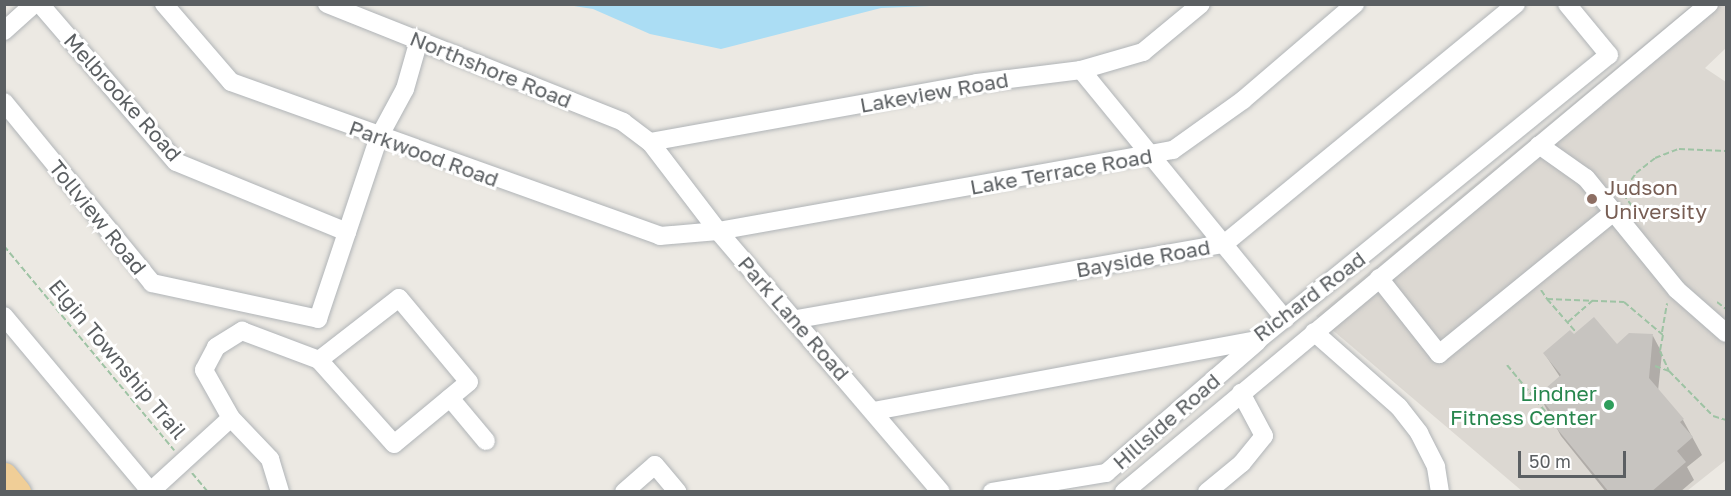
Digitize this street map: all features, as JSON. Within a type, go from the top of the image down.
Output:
[{"type":"highway","points":[[4,476],[17,492]]},
{"type":"street","points":[[4,32],[34,4]]},
{"type":"street","name":"Melbrooke Road","points":[[40,4],[176,162],[347,232]]},
{"type":"street","name":"Parkwood Road","points":[[164,4],[231,82],[660,236],[718,231]]},
{"type":"street","name":"Northshore Road","points":[[327,4],[623,122],[650,142]]},
{"type":"street","name":"Lakeview Road","points":[[650,142],[977,83],[1081,70],[1143,52],[1201,4]]},
{"type":"street","name":"Lake Terrace Road","points":[[718,231],[1152,156],[1173,150],[1198,136],[1355,4]]},
{"type":"street","name":"Bayside Road","points":[[797,319],[1224,244],[1516,4]]},
{"type":"street","name":"Richard Road","points":[[874,411],[1258,340],[1610,55],[1568,4]]},
{"type":"street","points":[[1124,492],[1709,4]]},
{"type":"street","points":[[347,232],[379,137],[405,88],[419,40]]},
{"type":"street","points":[[1081,70],[1285,319]]},
{"type":"street","name":"Tollview Road","points":[[4,102],[152,283],[318,319],[347,232]]},
{"type":"street","name":"Park Lane Road","points":[[650,142],[718,231],[797,319],[941,492]]},
{"type":"street","points":[[1539,145],[1586,178],[1677,290],[1726,333]]},
{"type":"street","points":[[1379,278],[1439,354],[1614,212]]},
{"type":"street","points":[[280,492],[270,459],[231,418],[204,370],[216,347],[242,331],[319,360],[394,444],[469,381],[399,298],[319,360]]},
{"type":"street","points":[[4,316],[151,491],[231,418]]},
{"type":"street","points":[[1314,332],[1399,407],[1436,467],[1440,492]]},
{"type":"street","name":"Hillside Road","points":[[992,492],[1106,473],[1258,340]]},
{"type":"street","points":[[1207,492],[1242,463],[1264,436],[1241,393]]},
{"type":"street","points":[[450,398],[486,441]]},
{"type":"street","points":[[624,492],[656,465],[678,492]]},
{"type":"path","points":[[1647,225],[1626,198],[1626,187],[1636,173],[1666,153],[1693,147],[1726,151]]},
{"type":"path","points":[[1611,192],[1626,187]]},
{"type":"path","name":"Elgin Township Trail","points":[[4,246],[208,492]]},
{"type":"path","points":[[1532,278],[1575,331]]},
{"type":"path","points":[[1547,299],[1624,302],[1658,328],[1663,335],[1660,351],[1669,371],[1692,399],[1713,416],[1726,420]]},
{"type":"path","points":[[1568,322],[1594,300]]},
{"type":"path","points":[[1714,300],[1726,309]]},
{"type":"path","points":[[1507,365],[1549,416]]},
{"type":"path","points":[[1655,366],[1669,371]]},
{"type":"shaded area","name":"Judson University","points":[[1692,5],[1726,5],[1726,48],[1705,68],[1726,82],[1726,460],[1687,491],[1522,491],[1316,316]]},
{"type":"water","points":[[568,5],[954,5],[881,8],[721,49],[650,34],[593,9]]},
{"type":"building","name":"Lindner Fitness Center","points":[[1594,317],[1617,344],[1629,333],[1653,334],[1649,378],[1684,419],[1680,422],[1693,437],[1677,451],[1686,462],[1651,492],[1609,492],[1549,419],[1554,415],[1538,395],[1561,375],[1543,353],[1570,330],[1574,334]]},
{"type":"place","name":"Judson University","points":[[1592,199]]},
{"type":"place","name":"Lindner Fitness Center","points":[[1609,405]]}]
